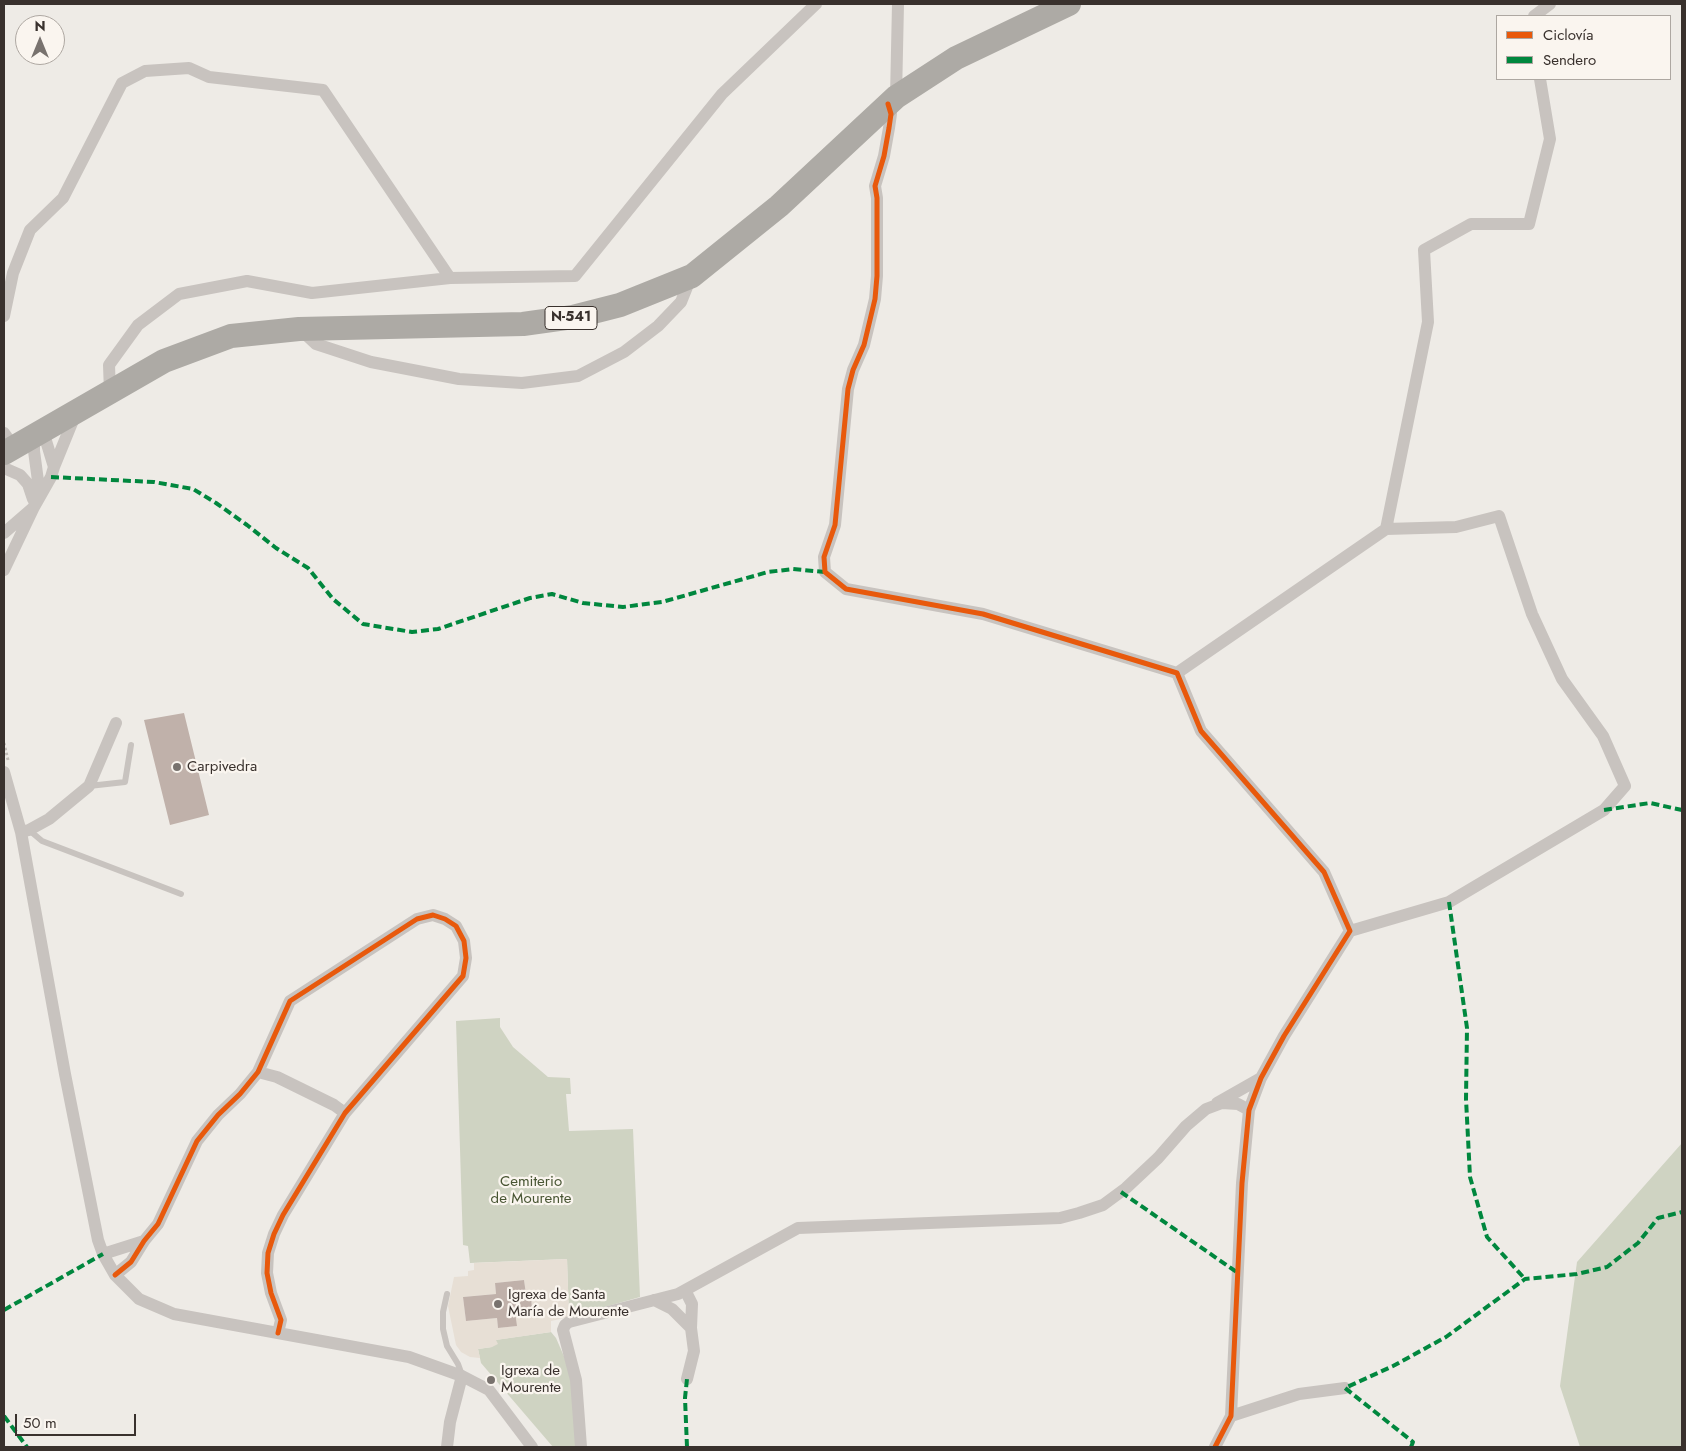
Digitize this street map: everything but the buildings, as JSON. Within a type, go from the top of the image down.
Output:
[{"type":"highway","name":"N-541","points":[[20,440],[77,411],[164,361],[231,336],[299,329],[523,324],[572,317],[620,305],[692,276],[780,206],[892,101],[956,58],[1069,4]]},
{"type":"street","points":[[110,392],[109,365],[138,325],[179,294],[247,281],[312,293],[450,278],[575,276],[722,94],[816,4]]},
{"type":"street","points":[[898,4],[891,114],[884,156],[875,186],[877,198],[877,276],[875,299],[864,345],[853,370],[848,389],[835,525],[824,557],[825,572],[846,589],[983,614],[1177,673]]},
{"type":"street","points":[[1535,15],[1550,4]]},
{"type":"street","points":[[4,316],[13,273],[30,230],[63,198],[122,83],[145,71],[189,68],[210,77],[323,90],[450,278]]},
{"type":"street","points":[[1386,529],[1428,322],[1424,250],[1471,224],[1529,224],[1550,139],[1540,80]]},
{"type":"street","points":[[299,329],[316,344],[371,362],[459,379],[522,383],[578,376],[624,352],[658,326],[682,302],[692,276]]},
{"type":"street","points":[[4,570],[48,482],[77,411]]},
{"type":"street","points":[[20,440],[54,466]]},
{"type":"street","points":[[4,533],[34,507],[38,481],[34,451],[20,440]]},
{"type":"street","points":[[4,468],[20,475],[28,484],[34,507]]},
{"type":"street","points":[[1177,673],[1386,529],[1456,527],[1499,516],[1532,614],[1562,679],[1604,736],[1625,786],[1604,810],[1449,902],[1350,931],[1284,1036],[1261,1078],[1249,1110],[1242,1182],[1232,1416],[1215,1447]]},
{"type":"street","points":[[1177,673],[1201,731],[1324,872],[1350,931]]},
{"type":"street","points":[[25,831],[49,819],[89,786],[116,723]]},
{"type":"street","points":[[4,772],[25,831],[65,1074],[98,1240],[103,1254],[115,1275],[139,1300],[174,1314],[409,1357],[462,1376],[489,1390],[532,1447]]},
{"type":"street","points":[[115,1275],[131,1262],[144,1241],[158,1224],[197,1141],[258,1072],[290,1001],[417,919],[433,915],[445,919],[456,926],[464,940],[466,958],[463,976],[345,1113],[283,1214],[274,1234],[268,1254],[267,1273],[271,1293],[281,1320],[278,1333]]},
{"type":"street","points":[[258,1072],[277,1077],[334,1104],[345,1113]]},
{"type":"street","points":[[581,1447],[576,1380],[563,1330],[569,1322],[678,1294],[798,1228],[1060,1218],[1079,1213],[1103,1204],[1126,1188],[1158,1158],[1186,1126],[1206,1109],[1261,1078]]},
{"type":"street","points":[[1206,1109],[1222,1103],[1238,1104],[1249,1110]]},
{"type":"street","points":[[103,1254],[144,1241]]},
{"type":"street","points":[[686,1290],[692,1304],[691,1328],[694,1351],[687,1379]]},
{"type":"street","points":[[654,1300],[672,1309],[691,1328]]},
{"type":"street","points":[[447,1447],[450,1422],[462,1376]]},
{"type":"street","points":[[1232,1416],[1299,1394],[1345,1388]]},
{"type":"lane","points":[[89,786],[126,782],[131,744]]},
{"type":"lane","points":[[25,831],[42,841],[181,894]]},
{"type":"lane","points":[[448,1294],[444,1312],[444,1329],[448,1346],[462,1376]]},
{"type":"green space","name":"Cemiterio de Mourente","points":[[500,1018],[500,1027],[513,1047],[548,1077],[570,1078],[571,1094],[566,1094],[569,1131],[633,1129],[640,1297],[569,1317],[567,1259],[470,1263],[468,1246],[463,1245],[456,1021]]},
{"type":"green space","points":[[1682,1143],[1682,1447],[1580,1447],[1560,1386],[1577,1262]]},
{"type":"green space","points":[[551,1332],[556,1338],[566,1361],[574,1385],[579,1447],[553,1447],[481,1363],[478,1349],[492,1347],[495,1340]]},
{"type":"shaded area","points":[[567,1259],[569,1317],[551,1321],[551,1332],[496,1340],[498,1344],[492,1347],[478,1349],[480,1358],[470,1357],[461,1352],[456,1345],[448,1306],[454,1277],[468,1276],[468,1271],[474,1270],[474,1263]],"holes":[[[524,1280],[526,1294],[531,1294],[532,1311],[515,1312],[516,1326],[498,1328],[497,1318],[466,1321],[463,1297],[496,1294],[495,1283]]]},
{"type":"marked path","points":[[51,477],[154,482],[193,489],[247,525],[276,548],[308,568],[333,599],[363,624],[412,632],[438,629],[530,598],[552,594],[583,603],[623,607],[662,602],[768,572],[793,569],[825,572]]},
{"type":"marked path","points":[[1604,810],[1650,803],[1682,810]]},
{"type":"marked path","points":[[1449,902],[1467,1028],[1466,1099],[1470,1177],[1487,1237],[1525,1279]]},
{"type":"marked path","points":[[1121,1192],[1238,1273]]},
{"type":"marked path","points":[[1411,1447],[1413,1442],[1345,1388],[1393,1366],[1446,1337],[1525,1279],[1577,1274],[1607,1267],[1638,1243],[1658,1218],[1682,1212]]},
{"type":"marked path","points":[[4,1310],[103,1254]]},
{"type":"marked path","points":[[687,1379],[685,1398],[687,1447]]},
{"type":"marked path","points":[[4,1416],[27,1447]]},
{"type":"cycle path","points":[[888,104],[891,114],[889,128],[884,156],[875,186],[877,198],[877,276],[875,299],[864,345],[853,370],[848,389],[835,525],[824,557],[825,572],[846,589],[983,614],[1177,673],[1201,731],[1324,872],[1350,931],[1284,1036],[1261,1078],[1249,1110],[1242,1183],[1231,1416],[1215,1447]]},
{"type":"cycle path","points":[[115,1275],[131,1262],[144,1241],[158,1224],[197,1141],[258,1072],[290,1001],[417,919],[433,915],[445,919],[456,926],[464,941],[466,958],[463,976],[345,1113],[283,1215],[274,1234],[268,1253],[267,1273],[271,1293],[281,1320],[278,1333]]},
{"type":"place","name":"Carpivedra","points":[[177,767]]},
{"type":"place","name":"Igrexa de Santa María de Mourente","points":[[498,1304]]},
{"type":"place","name":"Igrexa de Mourente","points":[[491,1380]]}]
